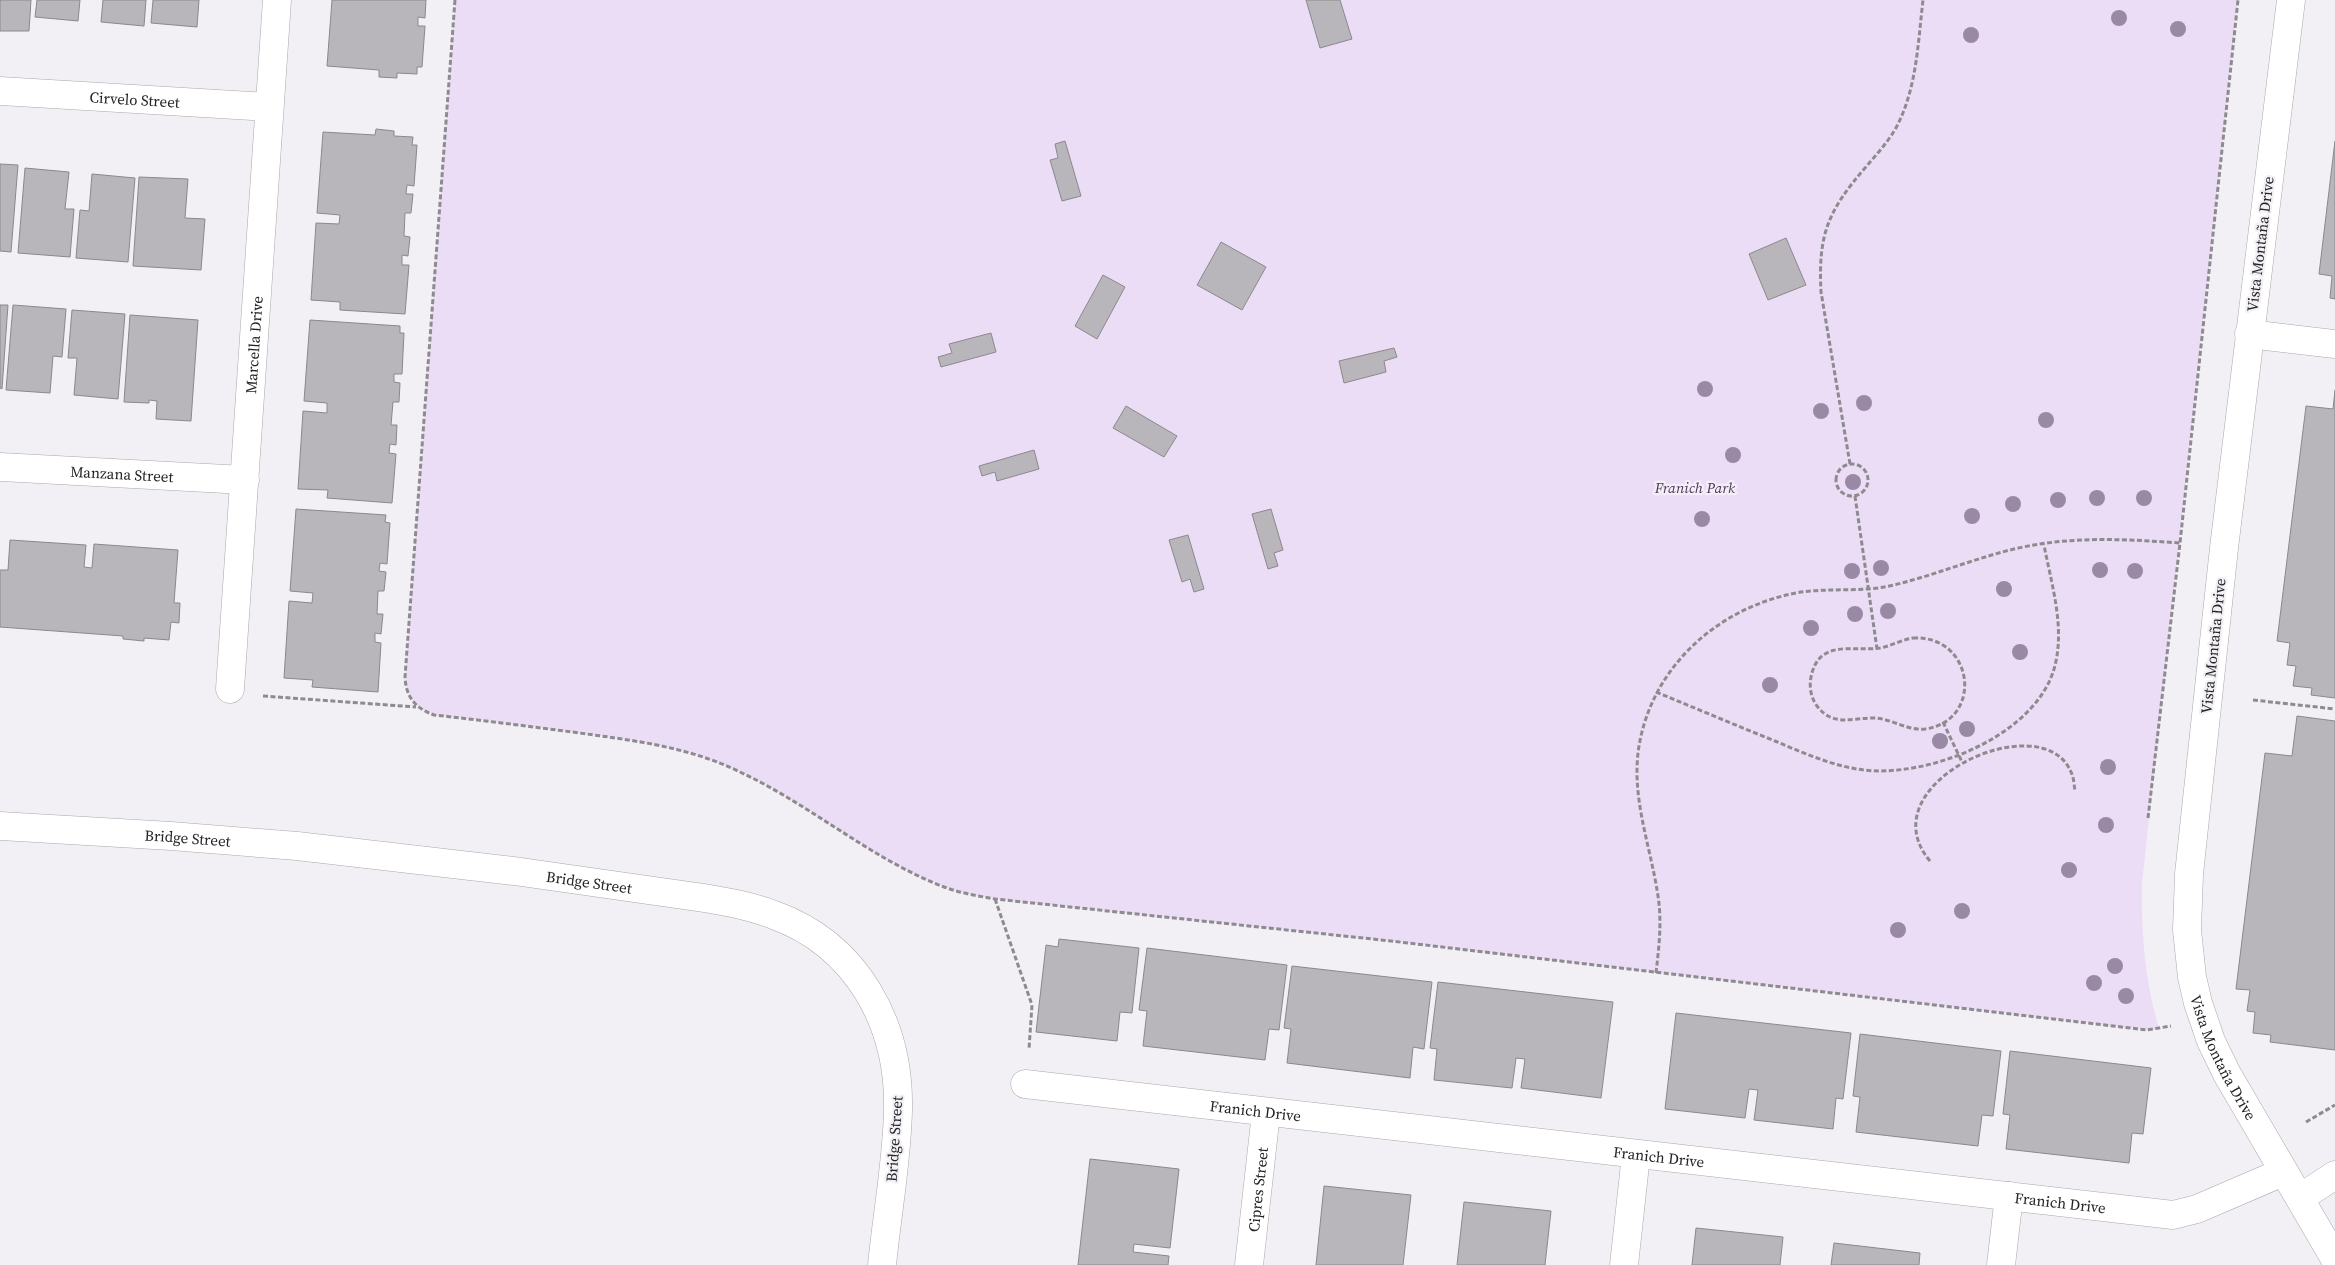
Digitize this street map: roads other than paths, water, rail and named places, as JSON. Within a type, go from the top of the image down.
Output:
[{"type":"street","name":"Marcella Drive","points":[[230,688],[277,0]]},
{"type":"street","name":"Vista Montaña Drive","points":[[2291,0],[2249,334],[2190,864],[2187,930],[2192,977],[2198,1003],[2211,1041],[2226,1074],[2335,1259]]},
{"type":"street","name":"Cirvelo Street","points":[[0,91],[269,108]]},
{"type":"street","points":[[2249,334],[2335,344]]},
{"type":"street","name":"Manzana Street","points":[[0,467],[245,480]]},
{"type":"street","name":"Bridge Street","points":[[0,826],[181,836],[401,857],[743,904],[776,915],[805,930],[849,964],[865,984],[888,1035],[894,1059],[898,1110],[882,1265]]},
{"type":"street","name":"Franich Drive","points":[[1025,1084],[2173,1215],[2197,1210],[2283,1172]]},
{"type":"street","name":"Cipres Street","points":[[1249,1265],[1266,1112]]},
{"type":"street","points":[[1624,1265],[1636,1155]]},
{"type":"street","points":[[2300,1198],[2335,1175]]},
{"type":"street","points":[[2001,1265],[2008,1196]]},
{"type":"park label","name":"Franich Park","points":[[1695,487]]}]
